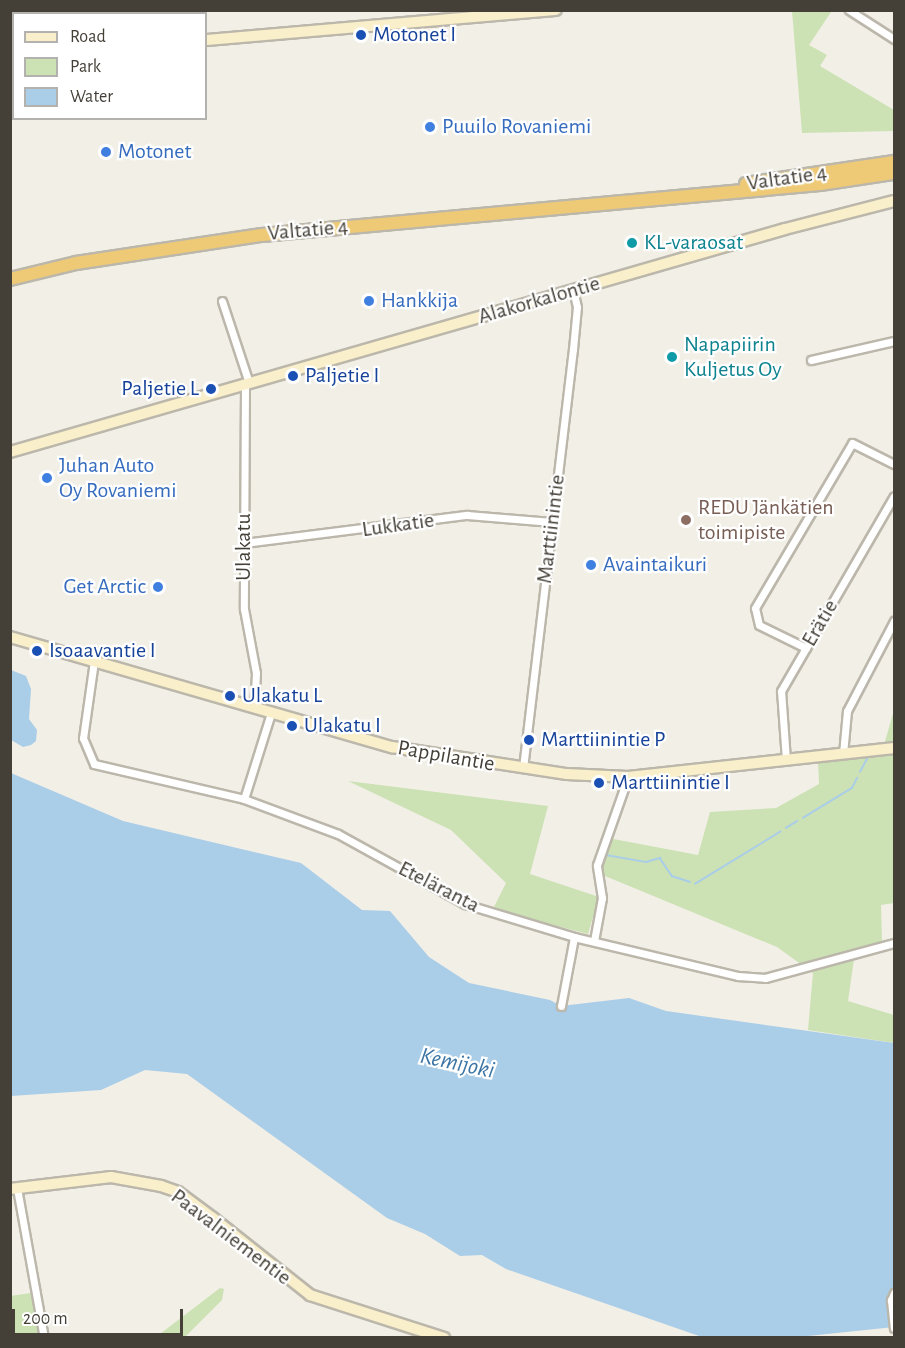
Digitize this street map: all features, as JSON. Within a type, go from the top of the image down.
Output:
[{"type":"highway","name":"Valtatie 4","points":[[608,204],[894,162]]},
{"type":"highway","name":"Valtatie 4","points":[[10,279],[76,263],[262,235],[820,184],[894,172]]},
{"type":"street","points":[[207,40],[556,10]]},
{"type":"street","points":[[849,10],[894,39]]},
{"type":"street","points":[[856,10],[861,19]]},
{"type":"street","name":"Alakorkalontie","points":[[10,452],[573,290],[894,201]]},
{"type":"street","name":"Marttiinintie","points":[[523,768],[573,349],[577,307],[573,290]]},
{"type":"street","name":"Ulakatu","points":[[222,301],[247,384],[244,609],[256,673],[254,708]]},
{"type":"street","points":[[811,360],[894,341]]},
{"type":"street","points":[[806,648],[759,625],[755,608],[852,443],[894,464]]},
{"type":"street","name":"Erätie","points":[[786,760],[781,691],[894,496]]},
{"type":"street","name":"Lukkatie","points":[[244,543],[467,515],[552,522]]},
{"type":"street","points":[[843,754],[846,711],[894,621]]},
{"type":"street","name":"Pappilantie","points":[[10,637],[392,747],[523,768],[628,777],[894,748]]},
{"type":"street","name":"Eteläranta","points":[[94,661],[83,738],[94,764],[244,798],[338,834],[465,904],[574,937],[738,976],[765,978],[894,944]]},
{"type":"street","points":[[244,798],[270,713]]},
{"type":"street","points":[[594,941],[602,898],[597,865],[628,777]]},
{"type":"street","points":[[561,1006],[574,937]]},
{"type":"street","name":"Paavalniementie","points":[[14,1189],[111,1177],[161,1186],[178,1192],[310,1295],[444,1338]]},
{"type":"street","points":[[14,1189],[44,1338]]},
{"type":"street","points":[[894,1293],[891,1300],[894,1328]]},
{"type":"green space","points":[[792,11],[831,12],[809,45],[827,55],[820,66],[894,110],[894,131],[802,133]]},
{"type":"green space","points":[[894,710],[894,903],[881,905],[882,941],[855,952],[848,1001],[894,1015],[894,1043],[808,1030],[813,973],[777,947],[605,876],[588,934],[493,909],[506,883],[451,830],[348,781],[548,806],[530,874],[596,896],[608,838],[698,855],[710,812],[776,808],[819,784],[818,759],[882,752]]},
{"type":"green space","points":[[220,1288],[224,1289],[222,1300],[185,1337],[156,1337]]},
{"type":"green space","points":[[31,1293],[41,1337],[11,1337],[10,1296]]},
{"type":"water","points":[[11,670],[26,676],[31,689],[29,719],[37,730],[36,741],[23,747],[11,740]]},
{"type":"water","name":"Kemijoki","points":[[11,773],[123,821],[301,863],[362,910],[390,911],[429,957],[469,983],[550,1000],[561,1006],[629,998],[666,1011],[894,1043],[894,1327],[789,1338],[702,1337],[506,1269],[482,1255],[460,1256],[425,1234],[387,1218],[187,1074],[145,1070],[101,1090],[11,1096]]},
{"type":"waterway","points":[[860,772],[868,757]]},
{"type":"waterway","points":[[803,818],[852,788],[857,778]]},
{"type":"waterway","points":[[786,828],[797,821]]},
{"type":"waterway","points":[[695,884],[780,832]]},
{"type":"waterway","points":[[606,855],[646,862],[660,858],[672,876],[690,882]]},
{"type":"place","name":"Motonet I","points":[[361,35]]},
{"type":"place","name":"Puuilo Rovaniemi","points":[[430,127]]},
{"type":"place","name":"Motonet","points":[[106,152]]},
{"type":"place","name":"KL-varaosat","points":[[632,243]]},
{"type":"place","name":"Hankkija","points":[[369,301]]},
{"type":"place","name":"Napapiirin Kuljetus Oy","points":[[672,357]]},
{"type":"place","name":"Paljetie I","points":[[293,376]]},
{"type":"place","name":"Paljetie L","points":[[211,389]]},
{"type":"place","name":"Juhan Auto Oy Rovaniemi","points":[[47,478]]},
{"type":"place","name":"REDU Jänkätien toimipiste","points":[[686,520]]},
{"type":"place","name":"Avaintaikuri","points":[[591,565]]},
{"type":"place","name":"Get Arctic","points":[[158,587]]},
{"type":"place","name":"Isoaavantie I","points":[[37,651]]},
{"type":"place","name":"Ulakatu L","points":[[230,696]]},
{"type":"place","name":"Ulakatu I","points":[[292,726]]},
{"type":"place","name":"Marttiinintie P","points":[[529,740]]},
{"type":"place","name":"Marttiinintie I","points":[[599,783]]}]
